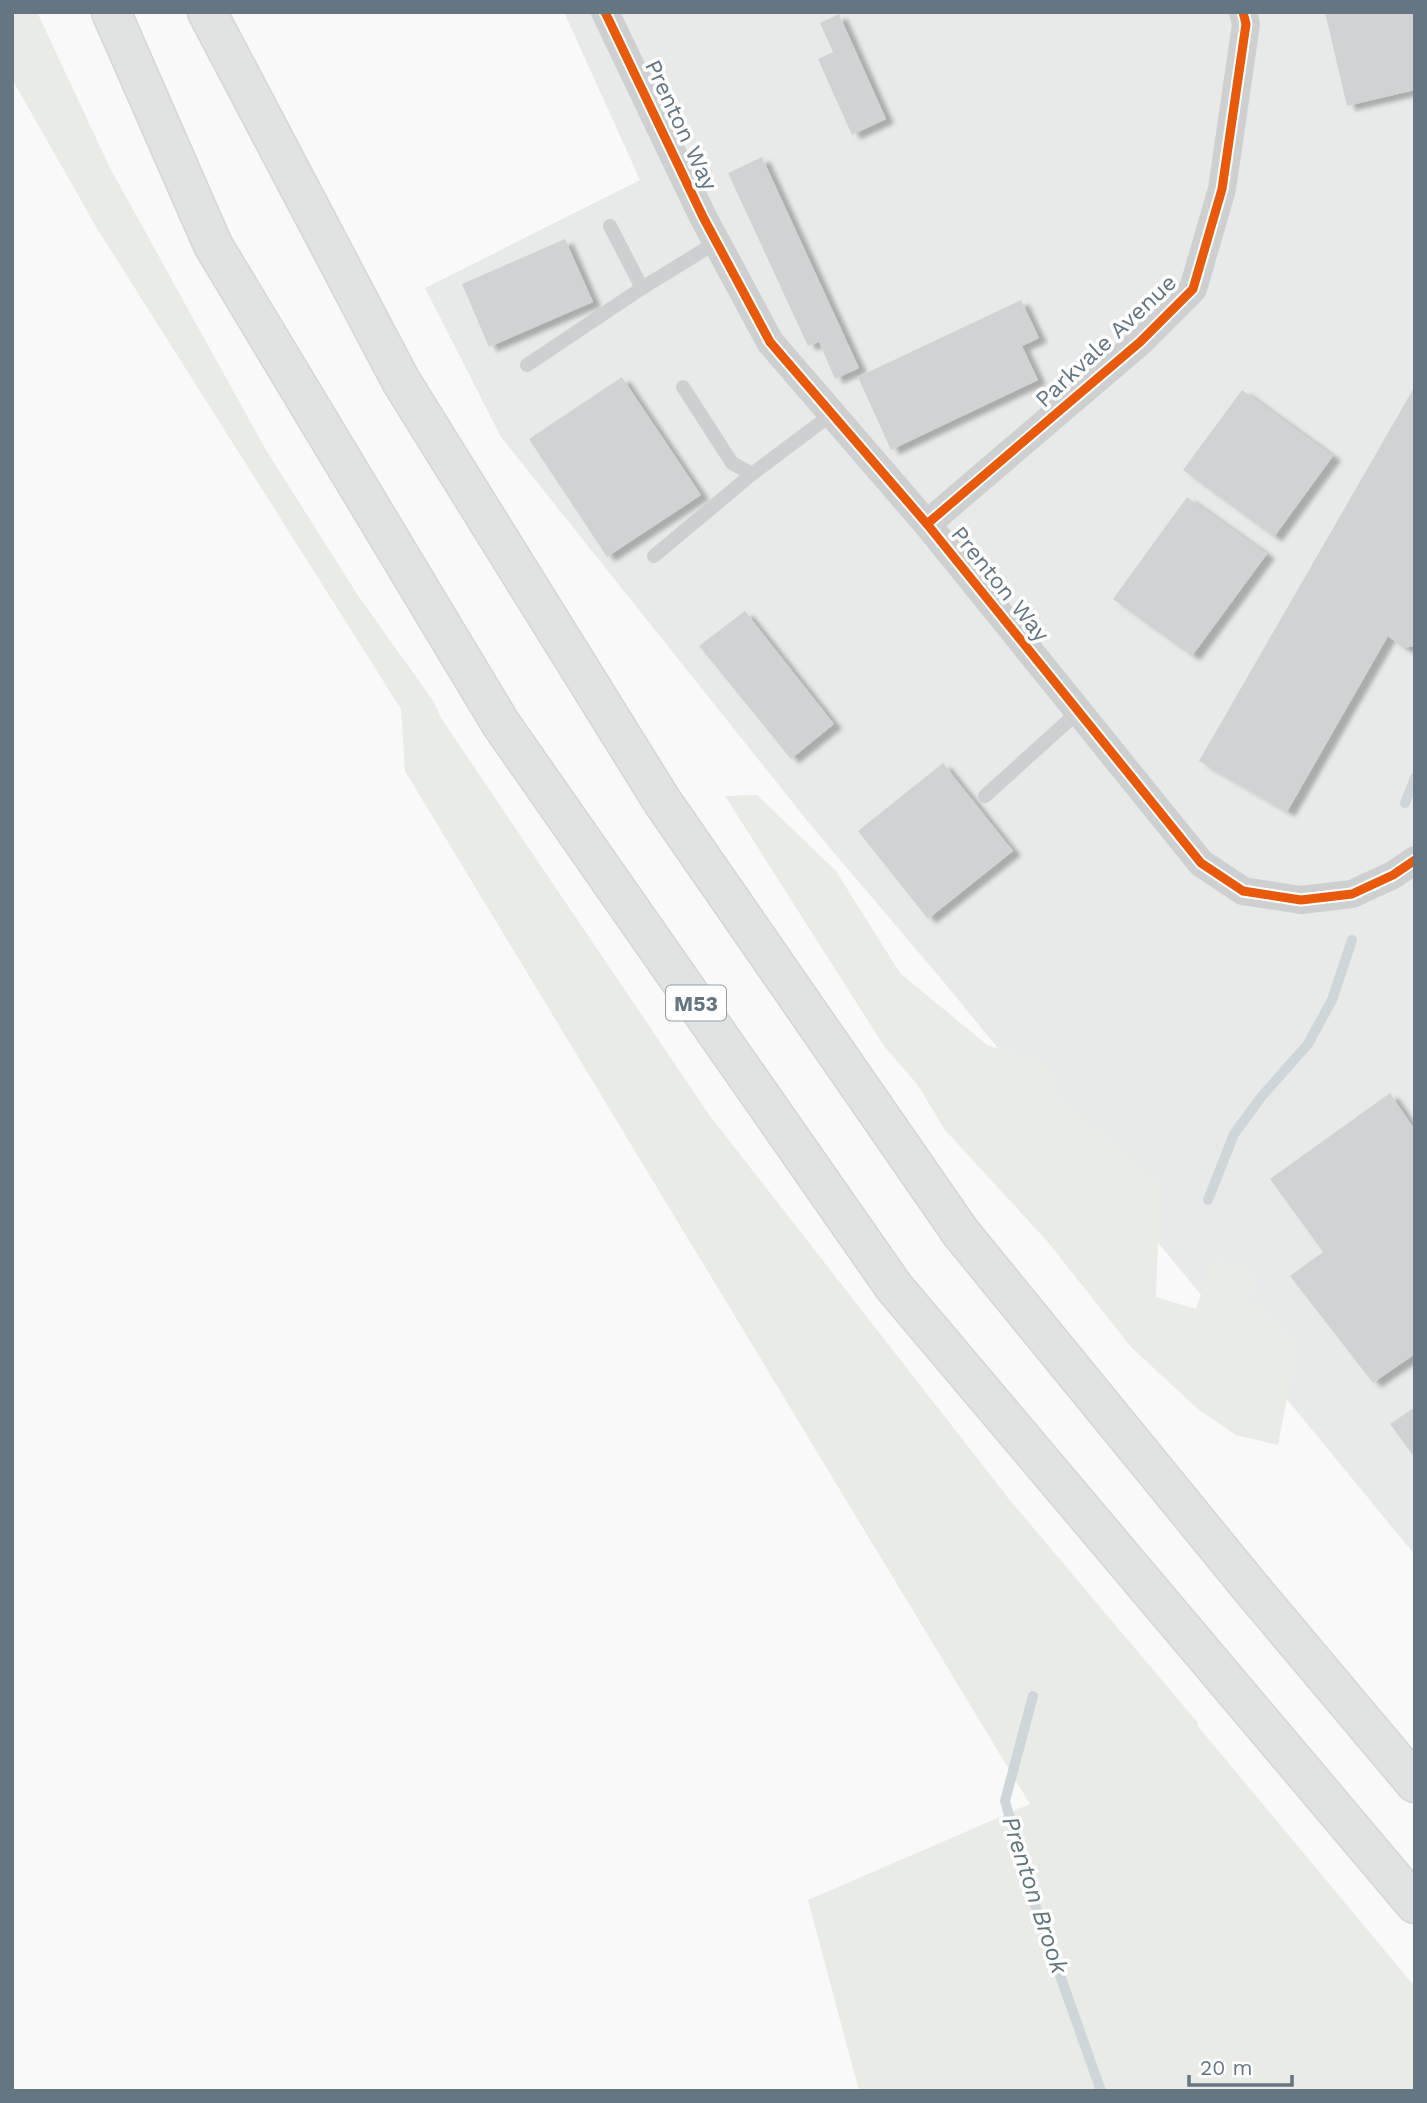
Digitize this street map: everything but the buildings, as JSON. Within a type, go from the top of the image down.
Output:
[{"type":"highway","name":"M53","points":[[111,12],[213,245],[501,724],[894,1287],[1415,1904]]},
{"type":"highway","points":[[207,12],[401,381],[662,800],[961,1233],[1251,1588],[1415,1783]]},
{"type":"street","name":"Prenton Way","points":[[605,12],[716,242],[770,342],[927,524],[1201,863],[1243,891],[1301,900],[1352,894],[1393,875],[1415,860]]},
{"type":"street","name":"Parkvale Avenue","points":[[927,524],[1140,342],[1193,289],[1222,189],[1245,24],[1243,12]]},
{"type":"lane","points":[[610,226],[642,288]]},
{"type":"lane","points":[[527,365],[716,242]]},
{"type":"lane","points":[[684,387],[732,463],[752,474]]},
{"type":"lane","points":[[654,556],[752,474],[832,414]]},
{"type":"lane","points":[[985,796],[1078,712]]},
{"type":"shaded area","points":[[12,12],[37,12],[110,168],[266,450],[359,597],[434,702],[441,718],[710,1116],[1009,1499],[1415,1987],[1415,2091],[859,2091],[808,1900],[1030,1804],[405,771],[401,709],[98,230],[12,79]]},
{"type":"shaded area","points":[[564,12],[1415,12],[1415,1555],[942,980],[813,828],[501,437],[425,288],[640,180]]},
{"type":"shaded area","points":[[757,795],[836,871],[900,973],[987,1045],[1046,1063],[1059,1098],[1160,1184],[1156,1297],[1196,1309],[1212,1260],[1243,1264],[1255,1280],[1249,1299],[1298,1343],[1278,1445],[1236,1435],[1199,1410],[1131,1347],[1047,1241],[945,1130],[917,1084],[884,1046],[725,796]]},
{"type":"waterway","name":"Prenton Brook","points":[[1405,803],[1415,778]]},
{"type":"waterway","name":"Prenton Brook","points":[[1208,1200],[1234,1134],[1262,1096],[1308,1044],[1332,1000],[1352,940]]},
{"type":"waterway","name":"Prenton Brook","points":[[1033,1696],[1005,1801],[1032,1896],[1101,2091]]},
{"type":"cycle path","points":[[605,12],[703,217],[770,342],[927,524],[1201,863],[1243,891],[1301,900],[1352,894],[1393,875],[1415,860]]},
{"type":"cycle path","points":[[927,524],[1140,342],[1193,289],[1222,189],[1246,24],[1243,12]]}]
